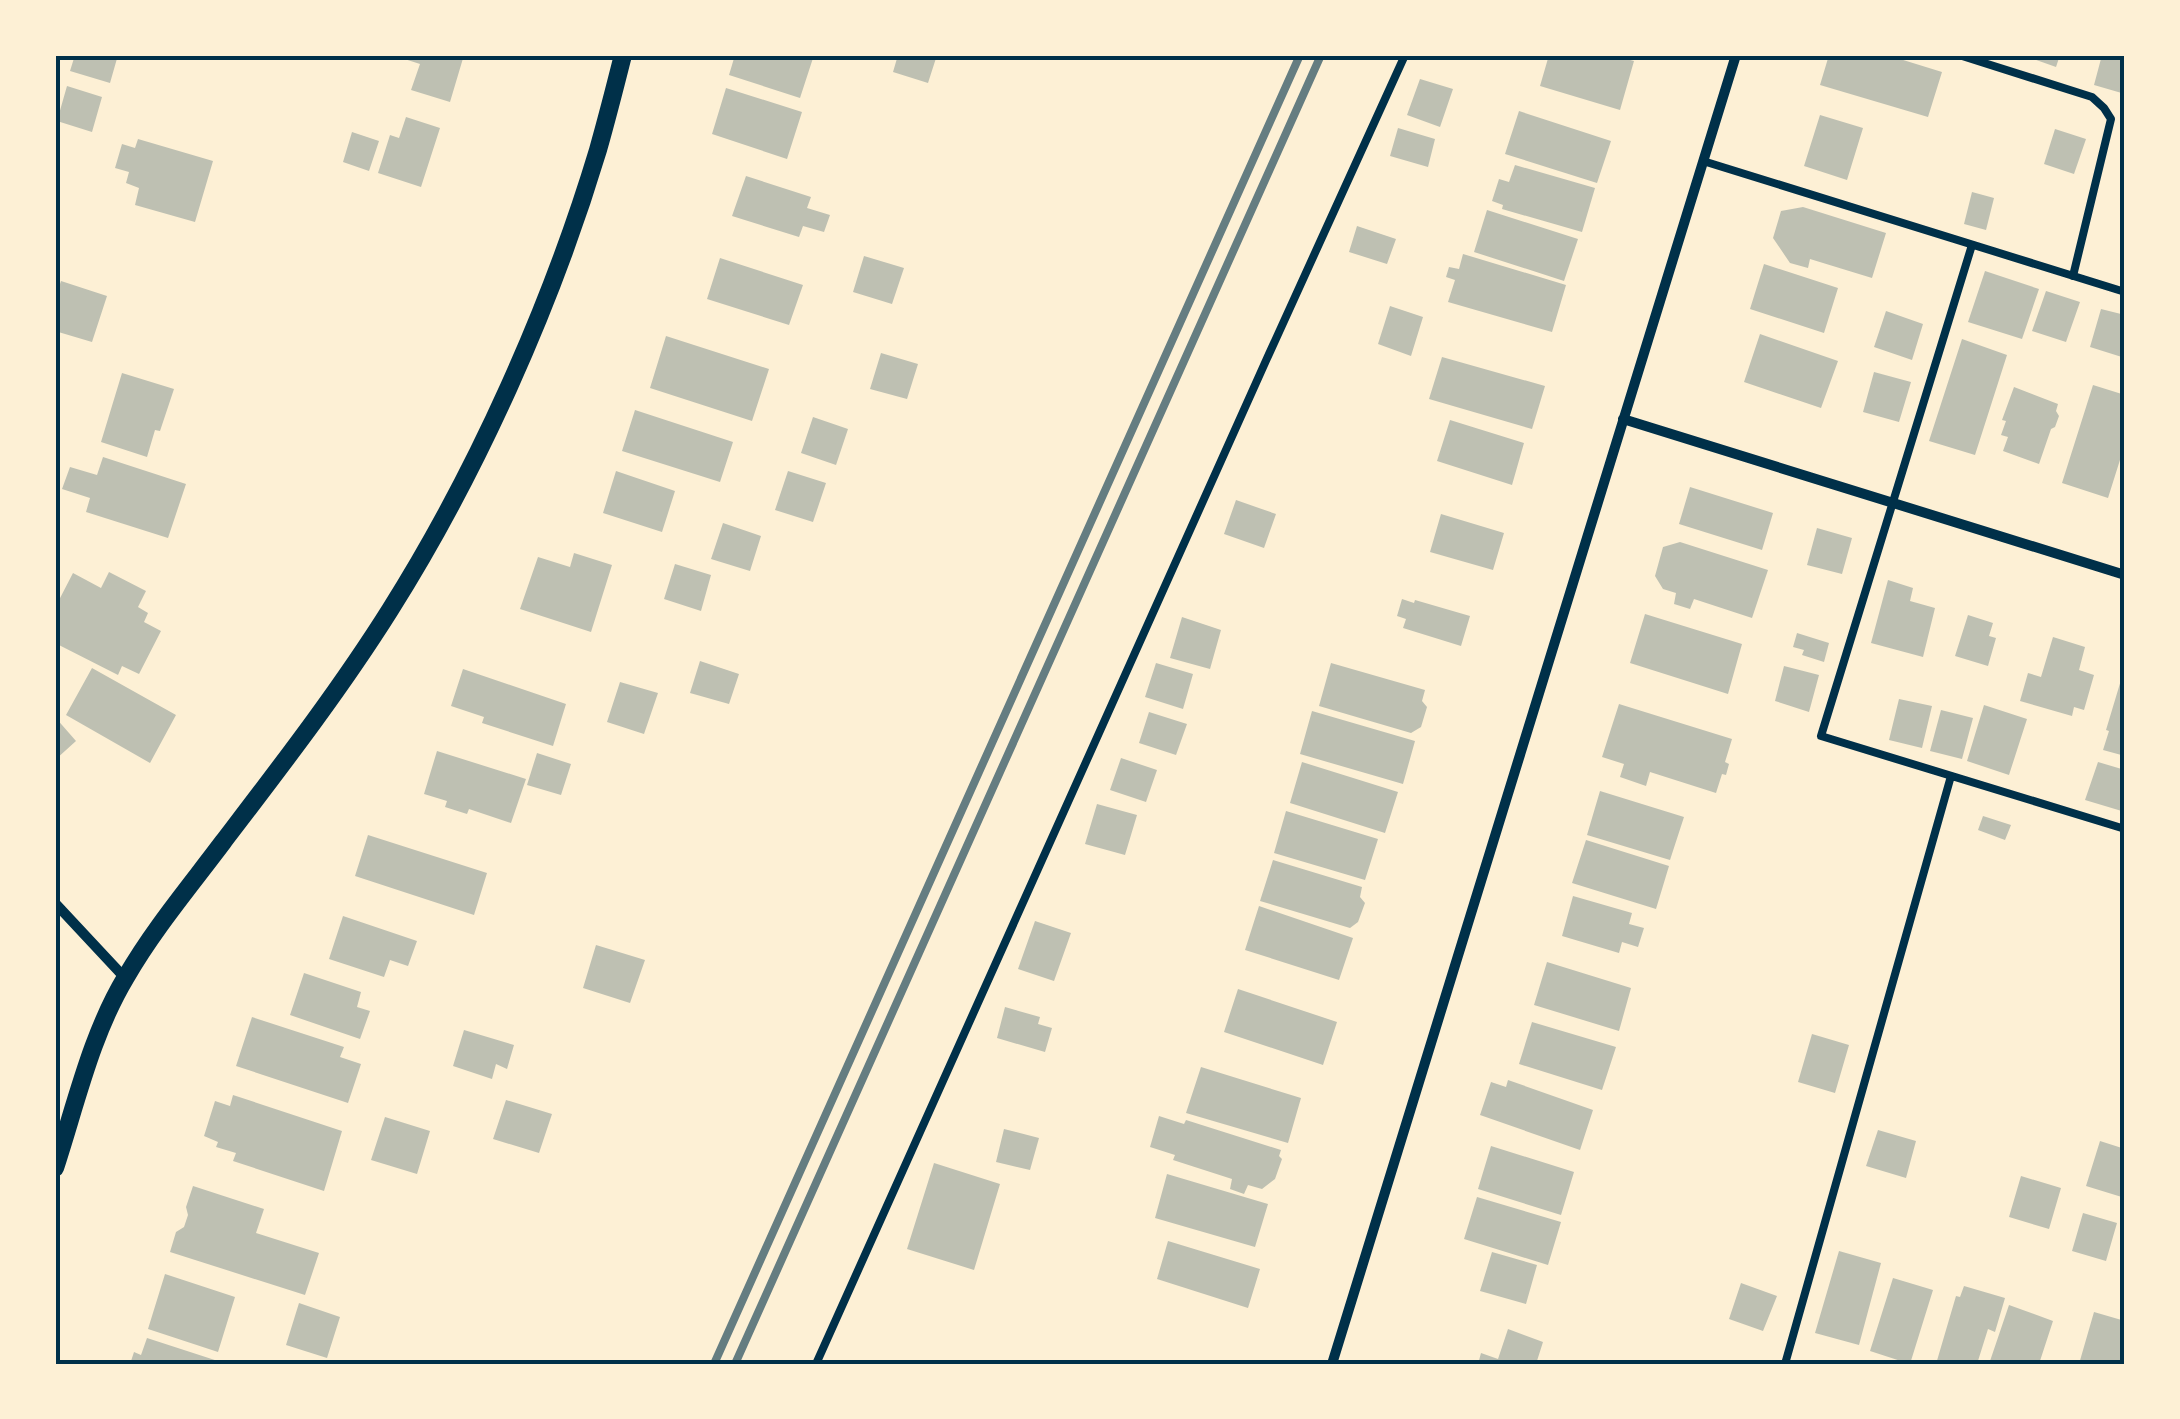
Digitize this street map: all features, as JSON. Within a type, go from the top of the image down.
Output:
[{"type":"street","points":[[57,1156],[96,1042],[125,978],[182,896],[331,701],[392,607],[454,498],[508,389],[547,295],[597,152],[623,55]]},
{"type":"street","points":[[1332,1364],[1736,55]]},
{"type":"street","points":[[1623,419],[2125,576]]},
{"type":"street","points":[[55,903],[125,978]]},
{"type":"lane","points":[[816,1364],[1406,55]]},
{"type":"lane","points":[[1959,55],[2092,97],[2111,119],[2072,276]]},
{"type":"lane","points":[[1703,161],[2125,292]]},
{"type":"lane","points":[[1972,245],[1821,736],[2125,829]]},
{"type":"lane","points":[[1785,1364],[1951,776]]},
{"type":"building","points":[[75,55],[118,55],[110,83],[70,71]]},
{"type":"building","points":[[392,55],[464,55],[450,102],[411,90],[420,64]]},
{"type":"building","points":[[735,55],[814,55],[800,98],[729,75]]},
{"type":"building","points":[[898,55],[937,55],[928,83],[893,72]]},
{"type":"building","points":[[1549,55],[1612,55],[1634,61],[1620,110],[1540,86]]},
{"type":"building","points":[[1829,55],[1887,55],[1942,72],[1928,117],[1820,85]]},
{"type":"building","points":[[2022,55],[2060,55],[2056,67]]},
{"type":"building","points":[[2102,55],[2125,55],[2125,94],[2094,85]]},
{"type":"building","points":[[1420,79],[1453,89],[1440,127],[1407,115]]},
{"type":"building","points":[[67,86],[102,97],[92,132],[57,121]]},
{"type":"building","points":[[726,88],[802,112],[787,159],[712,134]]},
{"type":"building","points":[[1519,111],[1611,141],[1597,183],[1505,154]]},
{"type":"building","points":[[1820,115],[1863,128],[1847,180],[1804,166]]},
{"type":"building","points":[[406,117],[440,128],[421,187],[378,173],[390,135],[399,138]]},
{"type":"building","points":[[1398,128],[1435,139],[1428,167],[1390,156]]},
{"type":"building","points":[[2055,129],[2086,139],[2074,174],[2044,164]]},
{"type":"building","points":[[352,132],[379,141],[369,171],[343,162]]},
{"type":"building","points":[[138,139],[213,161],[195,222],[135,205],[139,188],[126,183],[129,172],[115,168],[122,144],[135,148]]},
{"type":"building","points":[[1515,165],[1595,188],[1582,232],[1502,209],[1503,205],[1492,201],[1499,179],[1509,182]]},
{"type":"building","points":[[746,176],[811,197],[807,208],[830,215],[824,232],[803,226],[799,237],[732,216]]},
{"type":"building","points":[[1972,192],[1994,198],[1986,230],[1964,224]]},
{"type":"building","points":[[1803,207],[1886,233],[1872,278],[1810,259],[1808,268],[1790,263],[1773,238],[1781,211]]},
{"type":"building","points":[[1487,210],[1578,239],[1564,281],[1474,252]]},
{"type":"building","points":[[1357,226],[1396,239],[1387,264],[1349,252]]},
{"type":"building","points":[[1463,254],[1566,285],[1552,332],[1448,302],[1455,280],[1446,277],[1449,267],[1459,269]]},
{"type":"building","points":[[864,256],[904,268],[892,304],[853,292]]},
{"type":"building","points":[[720,258],[803,285],[789,325],[707,299]]},
{"type":"building","points":[[1764,264],[1838,288],[1824,333],[1750,309]]},
{"type":"building","points":[[1985,271],[2039,289],[2022,339],[1968,322]]},
{"type":"building","points":[[61,281],[107,296],[92,342],[55,331],[55,299]]},
{"type":"building","points":[[2046,291],[2080,302],[2066,342],[2032,331]]},
{"type":"building","points":[[1390,306],[1423,317],[1411,356],[1378,344]]},
{"type":"building","points":[[2101,309],[2125,315],[2125,358],[2090,347]]},
{"type":"building","points":[[1886,311],[1923,324],[1912,360],[1874,347]]},
{"type":"building","points":[[1760,334],[1838,361],[1821,408],[1744,382]]},
{"type":"building","points":[[666,336],[769,369],[752,421],[650,388]]},
{"type":"building","points":[[1962,339],[2007,355],[1975,455],[1929,441]]},
{"type":"building","points":[[881,353],[918,364],[907,399],[870,389]]},
{"type":"building","points":[[1442,357],[1545,386],[1532,429],[1429,399]]},
{"type":"building","points":[[1874,372],[1911,382],[1899,422],[1863,412]]},
{"type":"building","points":[[122,373],[174,389],[147,457],[101,442]]},
{"type":"building","points":[[2093,385],[2125,395],[2125,444],[2108,498],[2062,483]]},
{"type":"building","points":[[2014,387],[2058,404],[2059,416],[2039,464],[2003,451],[2008,437],[2001,435],[2006,421],[2002,420]]},
{"type":"building","points":[[635,410],[733,442],[720,482],[622,451]]},
{"type":"building","points":[[813,417],[848,429],[836,465],[801,453]]},
{"type":"building","points":[[1450,420],[1524,443],[1512,485],[1437,461]]},
{"type":"building","points":[[103,457],[186,484],[168,538],[86,512],[90,498],[62,489],[70,467],[97,475]]},
{"type":"building","points":[[616,471],[675,491],[662,532],[603,513]]},
{"type":"building","points":[[788,471],[826,483],[813,522],[775,510]]},
{"type":"building","points":[[1690,487],[1773,513],[1762,550],[1679,524]]},
{"type":"building","points":[[1236,500],[1276,514],[1264,548],[1224,534]]},
{"type":"building","points":[[1441,514],[1504,533],[1493,570],[1430,552]]},
{"type":"building","points":[[723,523],[761,536],[750,571],[711,559]]},
{"type":"building","points":[[1817,528],[1852,538],[1842,574],[1807,565]]},
{"type":"building","points":[[1680,542],[1768,570],[1752,618],[1694,599],[1690,609],[1674,604],[1676,593],[1663,589],[1655,576],[1663,547]]},
{"type":"building","points":[[574,553],[612,565],[591,632],[520,609],[538,557],[570,567]]},
{"type":"building","points":[[675,564],[711,575],[701,611],[664,599]]},
{"type":"building","points":[[109,572],[146,591],[138,607],[148,613],[144,622],[161,631],[139,674],[122,666],[118,675],[55,643],[55,600],[58,602],[73,573],[101,588]]},
{"type":"building","points":[[1888,580],[1913,588],[1910,601],[1935,608],[1923,657],[1871,643]]},
{"type":"building","points":[[1402,599],[1470,616],[1461,646],[1403,628],[1406,619],[1397,616]]},
{"type":"building","points":[[1645,614],[1742,644],[1728,694],[1630,663]]},
{"type":"building","points":[[1968,615],[1993,623],[1989,636],[1996,638],[1988,666],[1955,656]]},
{"type":"building","points":[[1182,617],[1221,630],[1210,669],[1170,658]]},
{"type":"building","points":[[1797,633],[1829,643],[1824,662],[1802,655],[1804,650],[1793,647]]},
{"type":"building","points":[[2053,637],[2085,647],[2079,670],[2094,675],[2084,710],[2074,707],[2072,716],[2020,701],[2028,673],[2041,677]]},
{"type":"building","points":[[700,661],[739,674],[729,704],[690,693]]},
{"type":"building","points":[[1156,663],[1193,674],[1183,709],[1145,697]]},
{"type":"building","points":[[1331,663],[1425,690],[1422,701],[1427,707],[1421,727],[1411,733],[1319,706]]},
{"type":"building","points":[[1784,666],[1819,675],[1809,712],[1775,701]]},
{"type":"building","points":[[92,668],[176,715],[150,763],[66,715]]},
{"type":"building","points":[[463,669],[566,704],[553,746],[482,723],[484,717],[451,706]]},
{"type":"building","points":[[2125,670],[2125,756],[2103,750]]},
{"type":"building","points":[[620,682],[658,693],[644,734],[607,722]]},
{"type":"building","points":[[1899,699],[1932,706],[1922,748],[1889,740]]},
{"type":"building","points":[[1619,704],[1732,739],[1725,762],[1729,764],[1726,775],[1722,774],[1716,793],[1650,772],[1646,786],[1620,777],[1624,764],[1602,757]]},
{"type":"building","points":[[1984,705],[2027,719],[2009,775],[1967,761]]},
{"type":"building","points":[[1941,710],[1973,718],[1962,759],[1930,751]]},
{"type":"building","points":[[1312,711],[1415,741],[1403,784],[1300,754]]},
{"type":"building","points":[[1149,712],[1187,724],[1176,755],[1139,743]]},
{"type":"building","points":[[55,717],[76,741],[55,760]]},
{"type":"building","points":[[437,751],[526,779],[511,823],[469,809],[467,814],[445,807],[447,801],[424,794]]},
{"type":"building","points":[[537,753],[571,764],[561,795],[527,785]]},
{"type":"building","points":[[1121,758],[1157,770],[1146,802],[1110,790]]},
{"type":"building","points":[[1302,762],[1398,792],[1385,833],[1290,803]]},
{"type":"building","points":[[2098,762],[2125,770],[2125,812],[2085,800]]},
{"type":"building","points":[[1600,791],[1684,817],[1670,860],[1587,835]]},
{"type":"building","points":[[1097,804],[1137,815],[1125,855],[1085,844]]},
{"type":"building","points":[[1286,811],[1378,839],[1365,880],[1274,853]]},
{"type":"building","points":[[1983,816],[2011,825],[2005,840],[1978,830]]},
{"type":"building","points":[[368,835],[487,873],[474,915],[355,876]]},
{"type":"building","points":[[1586,840],[1669,866],[1656,909],[1572,883]]},
{"type":"building","points":[[1273,860],[1362,887],[1360,897],[1365,903],[1358,922],[1350,928],[1260,901]]},
{"type":"building","points":[[1573,896],[1632,913],[1629,924],[1644,928],[1638,947],[1622,942],[1619,953],[1562,936]]},
{"type":"building","points":[[1259,906],[1353,938],[1339,980],[1245,950]]},
{"type":"building","points":[[343,916],[417,941],[408,966],[390,960],[384,977],[329,959]]},
{"type":"building","points":[[1035,921],[1071,933],[1054,981],[1018,969]]},
{"type":"building","points":[[596,945],[645,960],[630,1003],[583,988]]},
{"type":"building","points":[[1547,962],[1631,988],[1619,1031],[1534,1005]]},
{"type":"building","points":[[304,973],[361,992],[357,1007],[370,1011],[360,1039],[290,1015]]},
{"type":"building","points":[[1238,989],[1337,1022],[1323,1065],[1224,1032]]},
{"type":"building","points":[[1005,1007],[1040,1017],[1038,1024],[1052,1028],[1045,1052],[997,1038]]},
{"type":"building","points":[[252,1017],[344,1047],[340,1057],[361,1064],[348,1103],[236,1066]]},
{"type":"building","points":[[1532,1022],[1616,1047],[1602,1090],[1519,1064]]},
{"type":"building","points":[[464,1030],[514,1045],[507,1069],[496,1064],[492,1079],[453,1066]]},
{"type":"building","points":[[1812,1034],[1849,1045],[1835,1093],[1798,1082]]},
{"type":"building","points":[[1201,1067],[1301,1098],[1288,1143],[1186,1113]]},
{"type":"building","points":[[1508,1080],[1593,1110],[1580,1150],[1480,1115],[1491,1082],[1506,1087]]},
{"type":"building","points":[[233,1095],[342,1131],[324,1191],[233,1161],[236,1153],[216,1147],[218,1142],[204,1136],[215,1101],[230,1106]]},
{"type":"building","points":[[506,1100],[552,1114],[539,1153],[493,1139]]},
{"type":"building","points":[[1159,1116],[1184,1124],[1186,1120],[1281,1150],[1275,1179],[1262,1189],[1248,1185],[1244,1194],[1230,1189],[1232,1179],[1173,1160],[1175,1155],[1150,1147]]},
{"type":"building","points":[[385,1117],[430,1131],[417,1174],[371,1160]]},
{"type":"building","points":[[1004,1129],[1039,1138],[1030,1170],[996,1162]]},
{"type":"building","points":[[1878,1130],[1916,1141],[1906,1178],[1866,1166]]},
{"type":"building","points":[[2100,1141],[2125,1149],[2125,1198],[2086,1186]]},
{"type":"building","points":[[1491,1146],[1574,1172],[1561,1215],[1478,1189]]},
{"type":"building","points":[[934,1163],[1000,1184],[974,1270],[907,1249]]},
{"type":"building","points":[[1167,1174],[1268,1204],[1255,1247],[1155,1218]]},
{"type":"building","points":[[2021,1176],[2061,1188],[2049,1229],[2009,1217]]},
{"type":"building","points":[[193,1186],[264,1209],[256,1233],[319,1253],[305,1295],[170,1252],[176,1232],[184,1227]]},
{"type":"building","points":[[1477,1197],[1561,1222],[1548,1265],[1464,1239]]},
{"type":"building","points":[[2083,1213],[2117,1223],[2106,1261],[2072,1251]]},
{"type":"building","points":[[1168,1241],[1260,1269],[1248,1308],[1157,1279]]},
{"type":"building","points":[[1839,1251],[1881,1263],[1859,1345],[1815,1333]]},
{"type":"building","points":[[1492,1252],[1537,1265],[1526,1304],[1480,1291]]},
{"type":"building","points":[[165,1274],[235,1297],[218,1352],[148,1329]]},
{"type":"building","points":[[1893,1278],[1933,1290],[1910,1364],[1870,1351]]},
{"type":"building","points":[[1741,1283],[1777,1296],[1763,1331],[1729,1319]]},
{"type":"building","points":[[1964,1286],[2005,1298],[1995,1332],[1988,1329],[1977,1364],[1936,1364],[1956,1296],[1960,1297]]},
{"type":"building","points":[[299,1303],[340,1317],[327,1358],[286,1345]]},
{"type":"building","points":[[2009,1305],[2053,1321],[2039,1364],[1989,1364]]},
{"type":"building","points":[[2094,1312],[2125,1321],[2121,1364],[2079,1364]]},
{"type":"building","points":[[1508,1329],[1543,1342],[1536,1364],[1478,1364],[1481,1353],[1498,1359]]},
{"type":"building","points":[[147,1338],[224,1363],[130,1364],[134,1352],[141,1355]]},
{"type":"railway","points":[[714,1364],[1300,55]]},
{"type":"railway","points":[[735,1364],[1321,55]]}]
